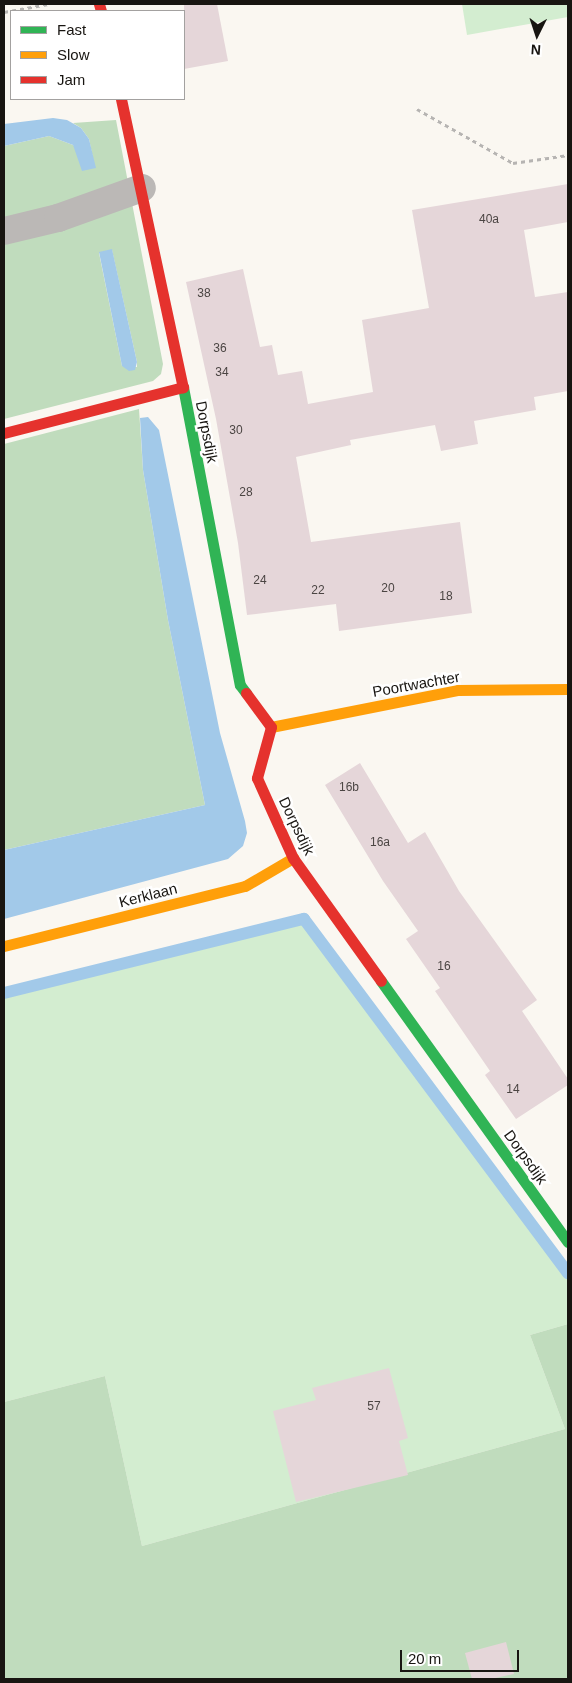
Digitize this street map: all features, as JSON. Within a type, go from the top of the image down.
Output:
[{"type":"street","name":"Dorpsdijk","points":[[121,100],[142,188],[183,387],[240,684],[271,727],[257,778],[293,858],[568,1242]]},
{"type":"street","points":[[4,231],[58,218],[142,188]]},
{"type":"street","name":"Dorpsdijk","points":[[4,433],[183,387]]},
{"type":"street","name":"Poortwachter","points":[[271,727],[458,690],[568,689]]},
{"type":"street","name":"Kerklaan","points":[[4,946],[245,886],[293,858]]},
{"type":"path","points":[[15,10],[48,4]]},
{"type":"path","points":[[418,109],[513,163],[568,154]]},
{"type":"green space","points":[[462,4],[568,4],[568,17],[467,35]]},
{"type":"green space","points":[[116,120],[163,364],[161,374],[153,381],[4,419],[4,146],[49,136],[73,145],[95,168],[89,139],[81,128],[73,123]],"holes":[[[112,250],[137,367],[122,366],[99,253]]]},
{"type":"green space","points":[[139,409],[143,470],[168,620],[205,805],[4,850],[4,444]]},
{"type":"green space","points":[[304,919],[568,1273],[568,1324],[530,1335],[565,1429],[142,1546],[105,1376],[4,1402],[4,997]]},
{"type":"green space","points":[[568,1324],[568,1679],[4,1679],[4,1402],[105,1376],[142,1546],[565,1429],[530,1335]]},
{"type":"water","points":[[53,118],[67,120],[81,128],[89,139],[96,168],[82,171],[73,145],[49,136],[4,146],[4,124]]},
{"type":"water","points":[[112,249],[137,362],[135,370],[129,371],[122,366],[99,252]]},
{"type":"water","points":[[148,417],[159,430],[220,733],[247,833],[243,846],[228,859],[4,919],[4,850],[205,805],[168,620],[143,470],[140,418]]},
{"type":"building","points":[[184,4],[217,4],[228,61],[185,69]]},
{"type":"building","points":[[568,184],[568,222],[524,230],[535,297],[568,292],[568,391],[534,397],[536,410],[474,421],[478,444],[441,451],[435,425],[350,440],[351,445],[296,457],[311,542],[460,522],[472,613],[339,631],[336,604],[247,615],[238,543],[216,419],[186,282],[243,269],[260,347],[272,345],[278,375],[302,371],[308,404],[373,392],[362,320],[429,308],[412,210]]},
{"type":"building","points":[[360,763],[408,843],[425,832],[459,891],[537,1000],[522,1011],[568,1079],[568,1085],[516,1119],[485,1075],[490,1071],[435,991],[440,988],[406,939],[418,931],[383,881],[325,785]]},
{"type":"building","points":[[389,1368],[408,1438],[399,1441],[408,1475],[296,1502],[273,1411],[316,1400],[312,1388]]},
{"type":"building","points":[[506,1642],[514,1674],[491,1679],[472,1679],[465,1653]]},
{"type":"waterway","points":[[4,993],[304,919],[568,1273]]},
{"type":"traffic: fast","points":[[183,387],[240,685],[246,693]]},
{"type":"traffic: fast","points":[[381,981],[568,1242]]},
{"type":"traffic: slow","points":[[271,727],[458,690],[568,689]]},
{"type":"traffic: slow","points":[[4,946],[245,886],[293,858]]},
{"type":"traffic: jam","points":[[99,4],[101,10]]},
{"type":"traffic: jam","points":[[121,100],[183,387]]},
{"type":"traffic: jam","points":[[4,433],[183,387]]},
{"type":"traffic: jam","points":[[246,693],[271,727],[257,778],[293,858],[381,981]]}]
